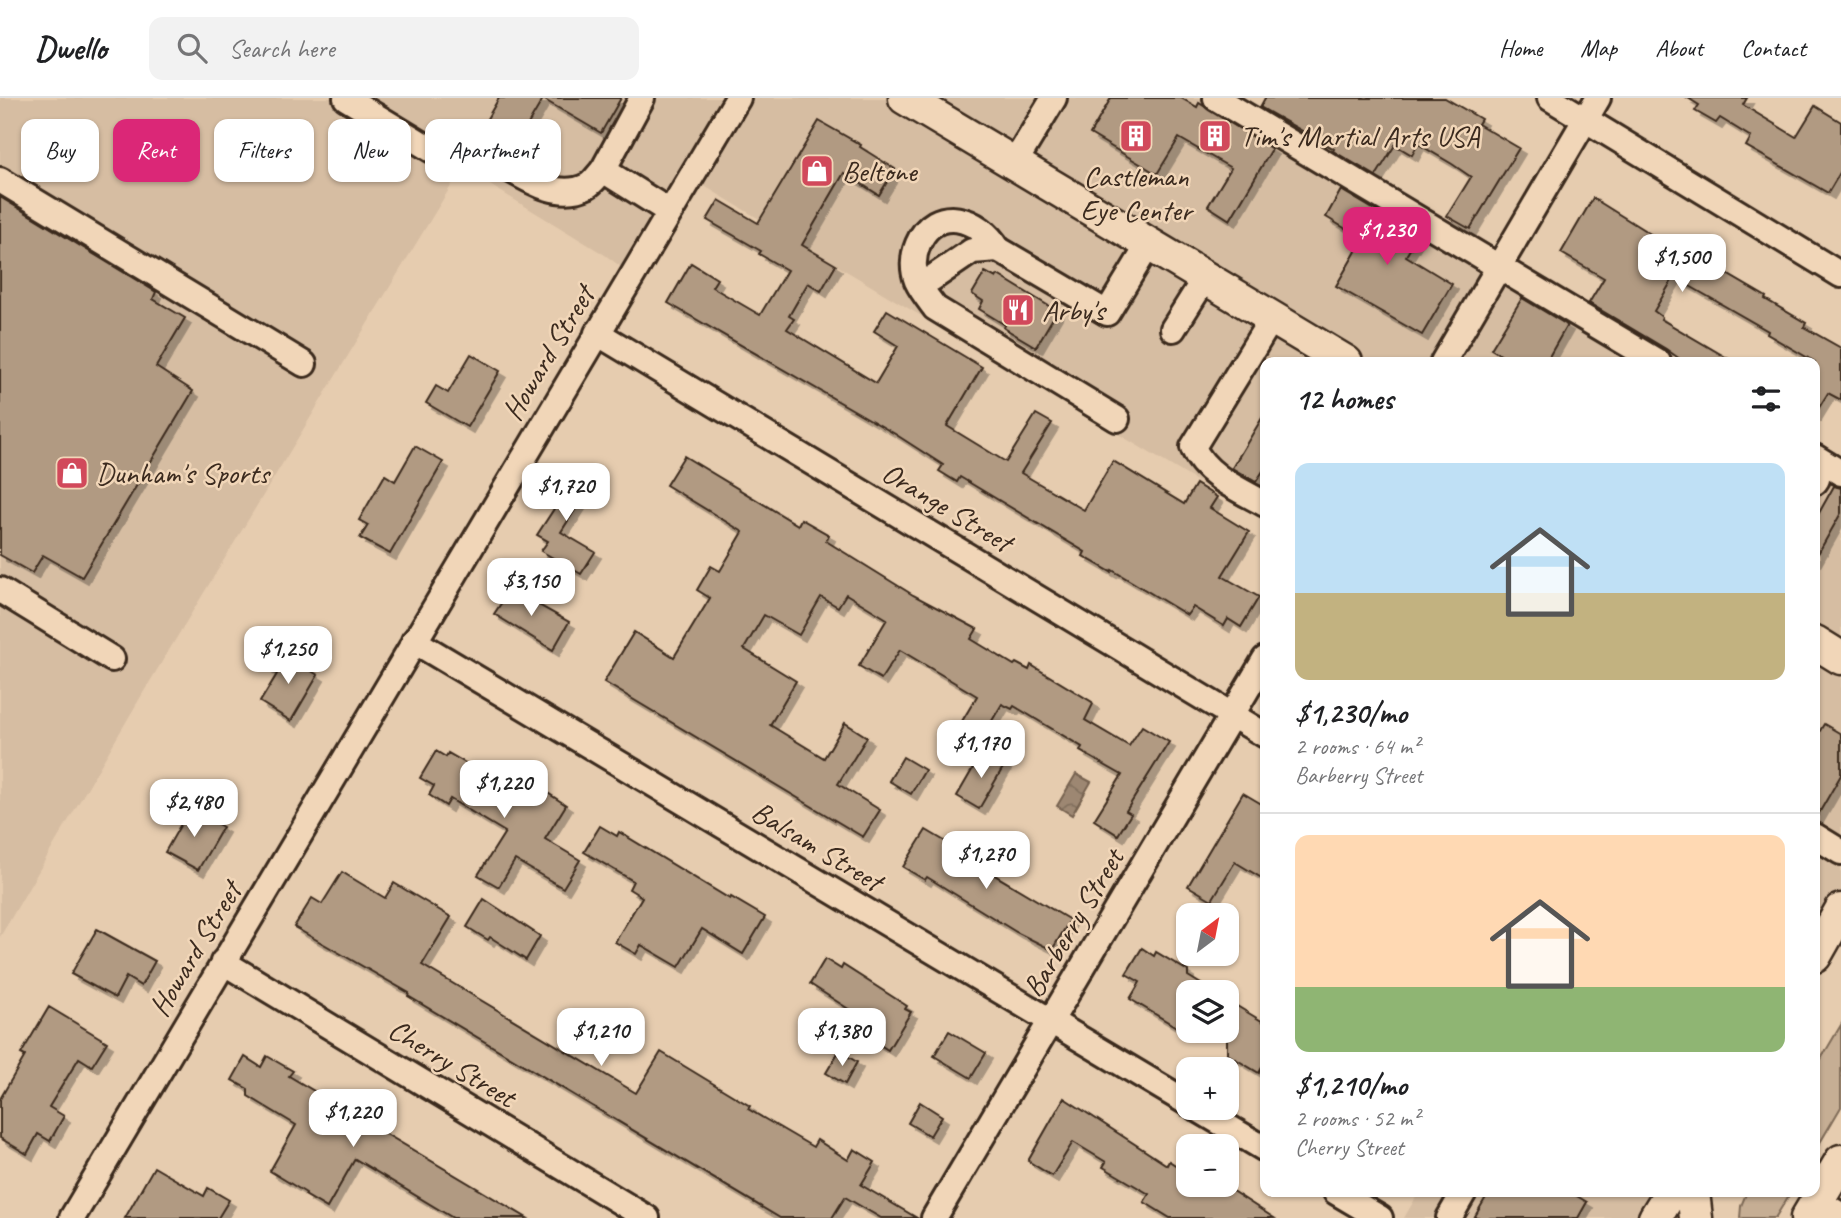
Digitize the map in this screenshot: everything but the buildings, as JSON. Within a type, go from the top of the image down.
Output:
[{"type":"main road","points":[[905,98],[1338,357]]},
{"type":"main road","points":[[1820,645],[1841,658]]},
{"type":"main road","points":[[1820,947],[1841,910]]},
{"type":"main road","points":[[1822,1211],[1841,1161]]},
{"type":"main road","points":[[1655,1218],[1668,1197]]},
{"type":"main road","points":[[1694,1197],[1696,1218]]},
{"type":"street","points":[[346,98],[425,146]]},
{"type":"street","points":[[535,182],[551,190],[570,190],[589,185],[603,170],[642,98]]},
{"type":"street","name":"Howard Street","points":[[72,1218],[738,98]]},
{"type":"street","points":[[1014,164],[1054,98]]},
{"type":"street","points":[[1216,98],[1650,357]]},
{"type":"street","points":[[1550,98],[1841,275]]},
{"type":"street","points":[[1446,357],[1598,98]]},
{"type":"street","points":[[603,170],[670,212]]},
{"type":"street","points":[[0,180],[304,364]]},
{"type":"street","points":[[998,249],[991,237],[970,224],[953,218],[936,220],[924,231],[916,247],[912,262],[917,282],[935,308],[1117,419]]},
{"type":"street","points":[[1038,371],[1022,349],[945,300],[928,270],[928,254],[937,239],[950,234],[964,235],[998,249],[1107,313],[1149,244]]},
{"type":"street","points":[[1173,329],[1205,278]]},
{"type":"street","points":[[1260,502],[1210,470],[1198,460],[1193,447],[1272,318]]},
{"type":"street","name":"Orange Street","points":[[597,333],[1260,732]]},
{"type":"street","points":[[1820,460],[1841,473]]},
{"type":"street","points":[[0,590],[112,659]]},
{"type":"street","name":"Balsam Street","points":[[414,641],[1176,1096]]},
{"type":"street","name":"Barberry Street","points":[[934,1218],[1260,667]]},
{"type":"street","points":[[1820,839],[1841,852]]},
{"type":"street","name":"Cherry Street","points":[[223,962],[648,1218]]},
{"type":"street","points":[[1215,1120],[1260,1146]]},
{"type":"street","points":[[1344,1197],[1380,1218]]},
{"type":"street","points":[[1449,1218],[1461,1197]]},
{"type":"shaded area","points":[[0,98],[1216,98],[1650,357],[1260,357],[1260,519],[691,178],[631,274],[605,255],[485,182],[561,182],[561,119],[425,119],[425,182],[453,182],[143,693],[0,937]]},
{"type":"shaded area","points":[[1820,460],[1841,473],[1841,910],[1820,947]]},
{"type":"shaded area","points":[[1841,1025],[1841,1107],[1820,1143],[1820,1061]]},
{"type":"shaded area","points":[[1416,1197],[1668,1197],[1655,1218],[1404,1218]]},
{"type":"shaded area","points":[[1745,1197],[1788,1197],[1775,1218],[1740,1218]]},
{"type":"water","points":[[1076,774],[1091,782],[1072,815],[1057,806]]},
{"type":"place","name":"Castleman Eye Center","points":[[1136,136]]},
{"type":"place","name":"Tim's Martial Arts USA","points":[[1215,136]]},
{"type":"place","name":"Beltone","points":[[817,171]]},
{"type":"place","name":"Arby's","points":[[1018,310]]},
{"type":"place","name":"Dunham's Sports","points":[[72,473]]}]
